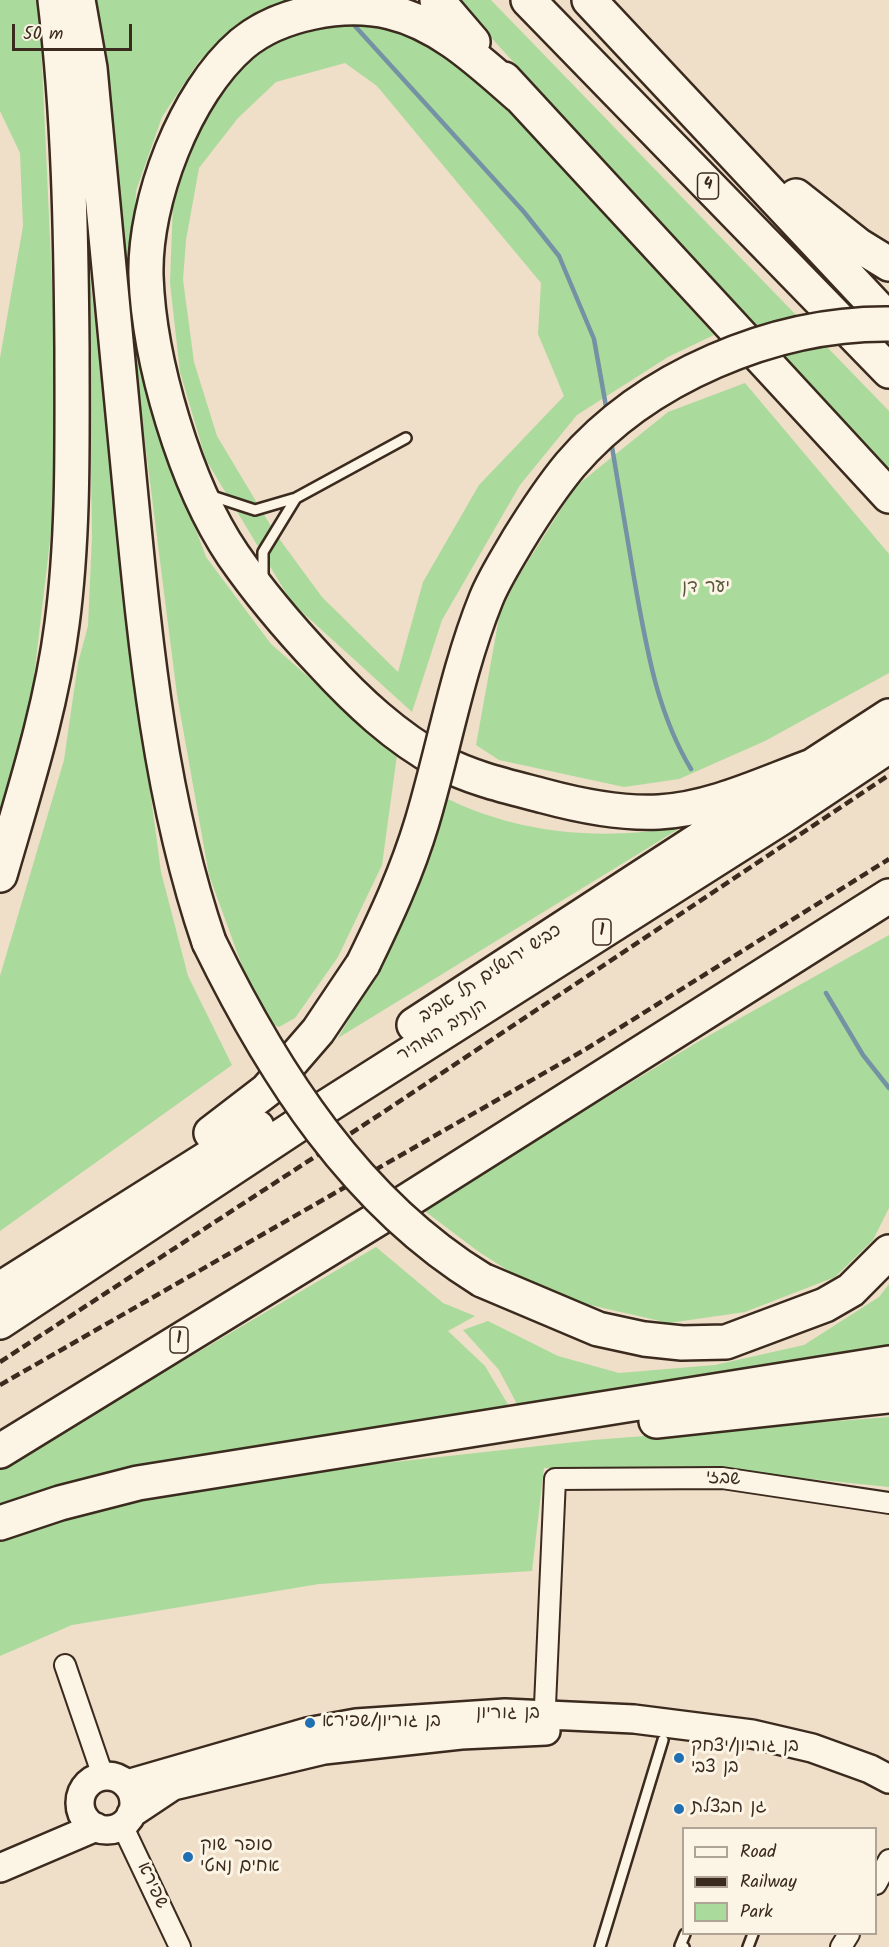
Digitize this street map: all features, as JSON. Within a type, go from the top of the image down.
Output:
[{"type":"highway","points":[[0,875],[37,746],[53,677],[62,624],[72,495],[71,208],[63,68],[56,0]]},
{"type":"highway","points":[[78,0],[90,68],[141,602],[156,712],[189,883],[209,942],[243,1012],[271,1059],[325,1136],[383,1200],[445,1257],[483,1280],[598,1329],[644,1339],[682,1343],[726,1342],[825,1305],[851,1290],[889,1251]]},
{"type":"highway","points":[[437,0],[519,96],[889,496]]},
{"type":"highway","name":"4","points":[[528,0],[889,371]]},
{"type":"highway","name":"4","points":[[589,0],[889,322]]},
{"type":"highway","points":[[519,96],[474,57],[426,25],[389,12],[366,9],[309,14],[277,25],[246,41],[224,62],[194,107],[166,168],[147,245],[148,304],[164,389],[198,490],[230,551],[274,610],[347,691],[408,741],[461,771],[504,786],[566,802],[623,811],[661,812],[705,805],[815,765]]},
{"type":"highway","points":[[615,28],[784,185],[858,245],[889,264]]},
{"type":"highway","points":[[54,1256],[267,1090],[318,1031],[363,964],[407,870],[469,647],[486,598],[524,530],[572,464],[612,424],[662,390],[697,370],[798,334],[889,322]]},
{"type":"highway","name":"כביש ירושלים תל אביב","points":[[9,1300],[54,1256],[889,716]]},
{"type":"highway","name":"הנתיב המהיר","points":[[9,1300],[313,1115],[781,818],[889,746]]},
{"type":"highway","name":"1","points":[[0,1451],[402,1204],[889,896]]},
{"type":"highway","points":[[0,1523],[98,1492],[889,1363]]},
{"type":"highway","points":[[228,1469],[889,1396]]},
{"type":"highway","points":[[816,1404],[889,1401]]},
{"type":"street","name":"שבזי","points":[[544,1723],[555,1479],[722,1478],[889,1503]]},
{"type":"street","points":[[65,1665],[115,1780],[134,1799],[108,1820],[80,1797],[83,1790],[96,1778],[115,1780]]},
{"type":"street","name":"בן גוריון","points":[[115,1780],[307,1732],[356,1723],[505,1713],[544,1723],[807,1764],[889,1796]]},
{"type":"street","name":"בן גוריון","points":[[0,1868],[108,1820],[174,1786],[324,1750],[461,1735],[544,1723],[634,1719],[752,1734],[812,1748],[870,1769],[889,1779]]},
{"type":"street","name":"בן גוריון","points":[[0,1849],[108,1820]]},
{"type":"street","name":"שפירא","points":[[108,1820],[180,1947]]},
{"type":"street","points":[[877,1882],[889,1860]]},
{"type":"lane","points":[[198,490],[255,510],[296,498],[406,438]]},
{"type":"lane","points":[[274,610],[261,572],[262,552],[296,498]]},
{"type":"lane","points":[[600,1947],[663,1740]]},
{"type":"lane","points":[[684,1947],[680,1946],[685,1935]]},
{"type":"green space","points":[[0,0],[39,0],[60,455],[30,711],[0,815],[0,358],[23,226],[20,153],[0,111]]},
{"type":"green space","points":[[89,0],[291,0],[262,9],[199,61],[162,117],[136,191],[133,266],[155,419],[206,557],[271,644],[397,755],[382,865],[338,957],[295,1018],[279,1027],[269,1023],[245,974],[209,875],[177,695]]},
{"type":"green space","points":[[457,0],[491,0],[889,411],[889,475]]},
{"type":"green space","points":[[324,20],[366,21],[432,45],[472,69],[714,335],[668,357],[577,415],[520,485],[442,620],[412,712],[292,603],[206,460],[180,372],[170,283],[173,202],[196,131],[229,73],[280,39]],"holes":[[[345,63],[377,86],[541,283],[538,334],[564,396],[479,485],[423,582],[398,672],[322,597],[275,533],[217,436],[194,362],[183,280],[186,240],[199,168],[238,118],[276,82]]]},
{"type":"green space","points":[[88,258],[129,633],[161,872],[188,976],[232,1065],[0,1231],[0,976],[64,760],[78,663],[88,626],[92,537]]},
{"type":"green space","name":"יער דן","points":[[745,383],[889,554],[889,673],[765,741],[679,779],[624,787],[499,760],[476,745],[500,612],[518,577],[575,487],[668,412]]},
{"type":"green space","points":[[442,796],[499,819],[559,831],[620,833],[682,827],[338,1038],[387,954],[400,923]]},
{"type":"green space","points":[[889,935],[889,1208],[873,1240],[835,1277],[745,1312],[669,1323],[581,1303],[531,1285],[479,1252],[422,1209],[701,1040]]},
{"type":"green space","points":[[376,1247],[443,1303],[475,1316],[448,1331],[485,1366],[516,1418],[0,1510],[0,1469]]},
{"type":"green space","points":[[889,1284],[889,1346],[690,1382],[519,1408],[499,1370],[463,1330],[488,1321],[558,1356],[619,1373],[715,1365],[804,1345],[879,1297]]},
{"type":"green space","points":[[889,1417],[889,1487],[722,1470],[544,1468],[532,1571],[319,1584],[72,1625],[0,1656],[0,1535],[80,1510],[223,1481],[593,1440]]},
{"type":"waterway","points":[[354,25],[524,212],[559,256],[594,339],[607,412]]},
{"type":"waterway","points":[[611,441],[650,663],[671,728],[691,769]]},
{"type":"waterway","points":[[826,993],[863,1055],[889,1088]]},
{"type":"railway","points":[[0,1362],[379,1115],[889,775]]},
{"type":"railway","points":[[0,1385],[586,1049],[889,859]]},
{"type":"place","name":"בן גוריון/שפירא","points":[[310,1723]]},
{"type":"place","name":"בן גוריון/יצחק בן צבי","points":[[679,1758]]},
{"type":"place","name":"גן חבצלת","points":[[679,1809]]},
{"type":"place","name":"סופר שוק אחים נמטי","points":[[188,1857]]}]
